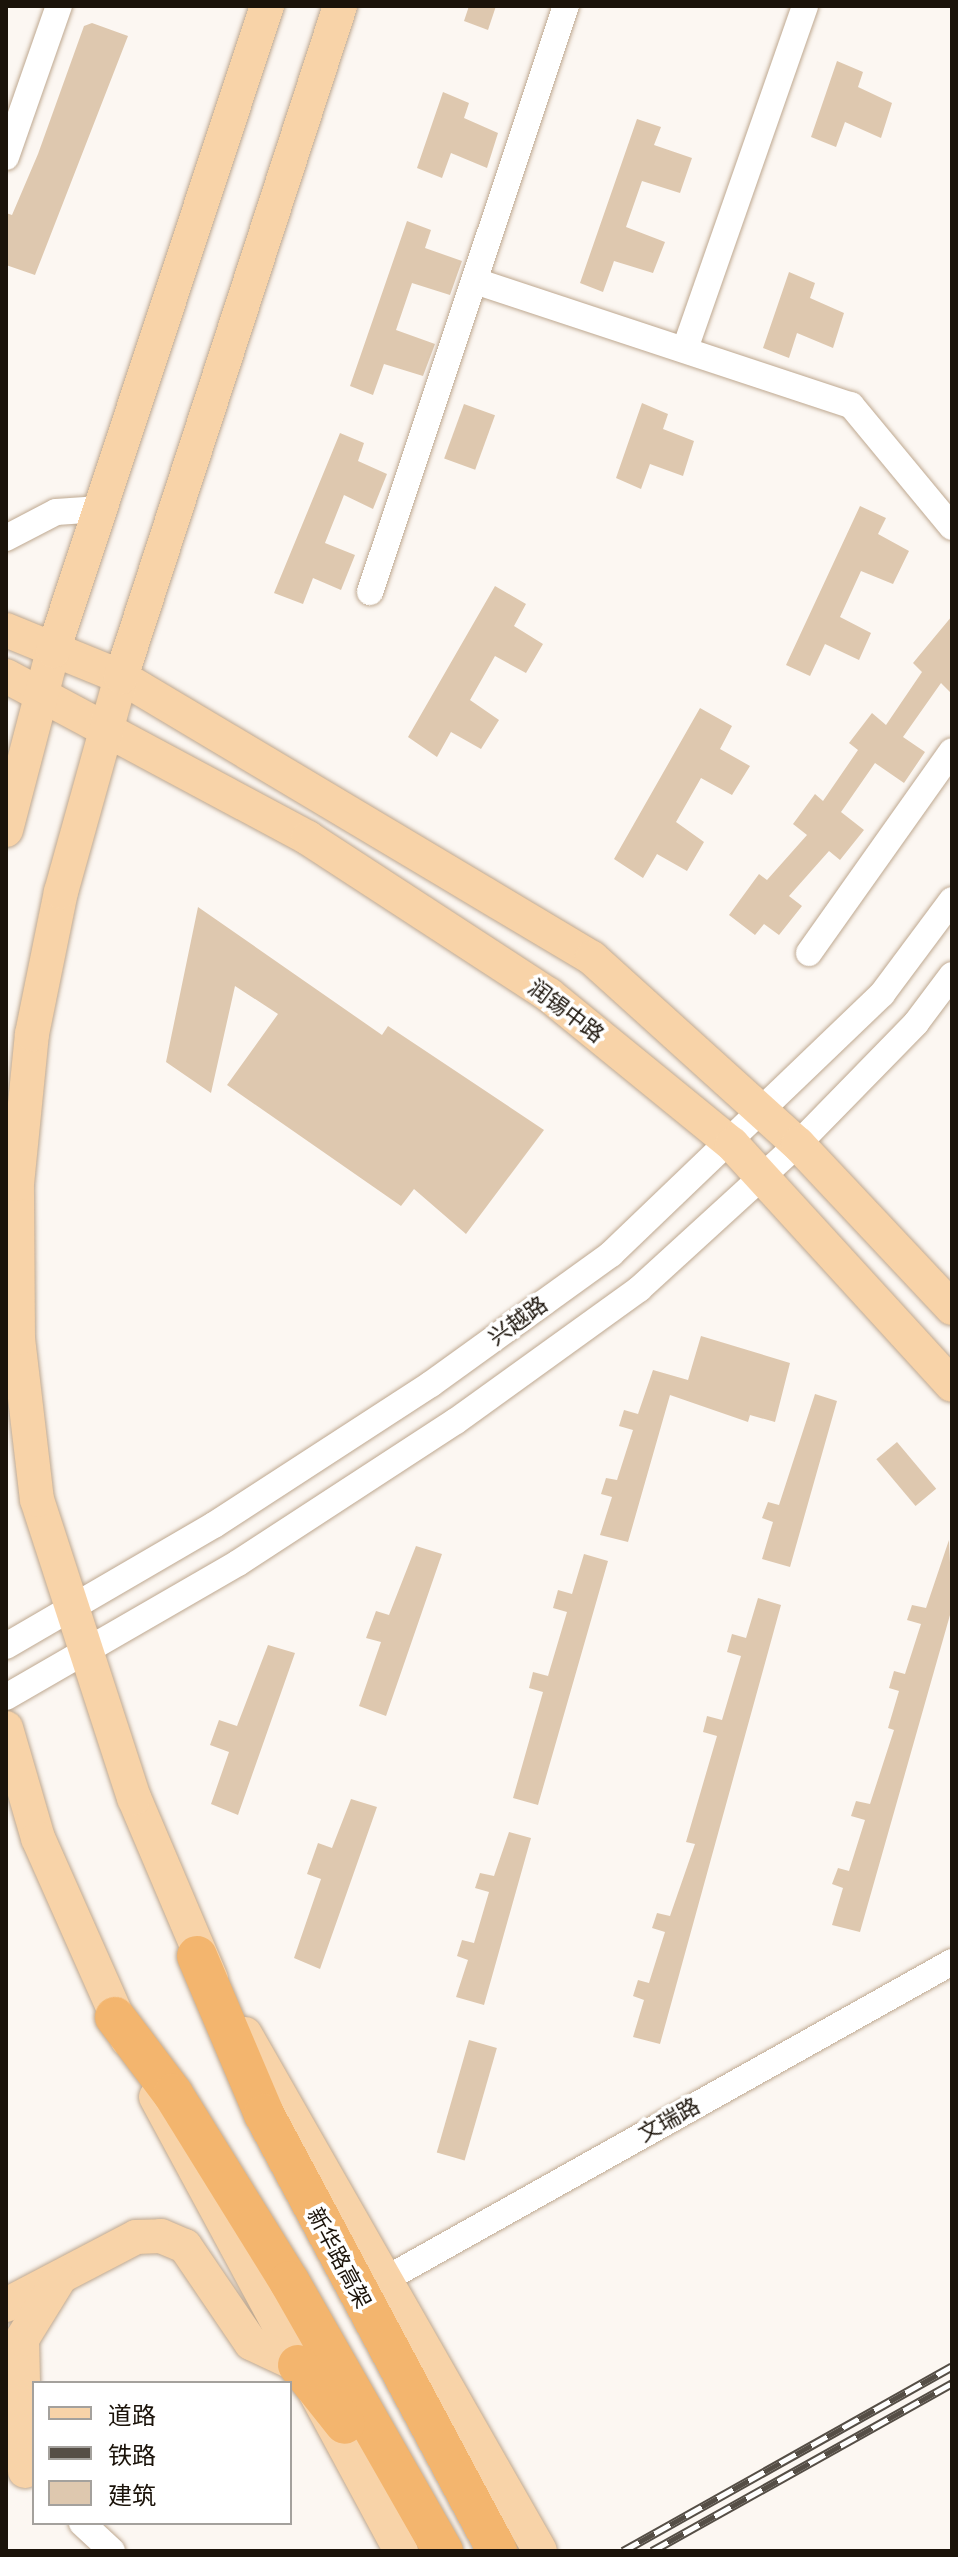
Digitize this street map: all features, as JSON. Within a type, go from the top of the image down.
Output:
[{"type":"highway","name":"新华路高架","points":[[197,1956],[271,2128],[497,2551]]},
{"type":"highway","points":[[115,2017],[173,2094],[289,2281],[443,2551]]},
{"type":"highway","points":[[298,2365],[328,2395],[421,2551]]},
{"type":"main road","points":[[6,830],[53,651],[267,6]]},
{"type":"main road","points":[[340,6],[121,677],[32,1034],[17,1184],[18,1338],[37,1500],[73,1608],[83,1654],[197,1956],[386,2279],[540,2551]]},
{"type":"main road","points":[[6,630],[121,677],[592,958],[798,1144],[952,1308]]},
{"type":"main road","name":"润锡中路","points":[[6,676],[42,690],[308,838],[549,995],[732,1144],[760,1179],[952,1385]]},
{"type":"main road","points":[[6,1728],[38,1838],[115,2017],[298,2365],[401,2551]]},
{"type":"main road","points":[[6,2305],[67,2269],[136,2237],[185,2246],[251,2343],[298,2365]]},
{"type":"main road","points":[[22,2469],[22,2339],[67,2269]]},
{"type":"street","points":[[6,157],[59,6]]},
{"type":"street","points":[[370,592],[478,282],[566,6]]},
{"type":"street","points":[[686,346],[805,6]]},
{"type":"street","points":[[478,282],[686,346],[851,405],[952,527]]},
{"type":"street","points":[[6,538],[56,512],[100,509]]},
{"type":"street","points":[[809,953],[952,751]]},
{"type":"street","name":"兴越路","points":[[6,1646],[73,1608],[431,1384],[611,1254],[732,1144],[882,994],[952,900]]},
{"type":"street","name":"兴越路","points":[[6,1697],[83,1654],[456,1421],[639,1289],[798,1144],[916,1023],[952,975]]},
{"type":"street","name":"文瑞路","points":[[386,2279],[952,1962]]},
{"type":"street","points":[[84,2525],[112,2551]]},
{"type":"building","points":[[469,6],[496,6],[488,30],[464,21]]},
{"type":"building","points":[[92,23],[128,36],[35,275],[6,265],[6,213],[12,215],[38,154],[84,26]]},
{"type":"building","points":[[837,61],[863,72],[858,87],[892,103],[881,138],[845,122],[836,147],[811,137]]},
{"type":"building","points":[[443,92],[469,103],[464,118],[498,133],[487,168],[451,153],[442,178],[417,168]]},
{"type":"building","points":[[637,119],[661,127],[654,145],[692,158],[680,193],[642,181],[626,227],[665,242],[653,273],[614,261],[603,292],[580,283]]},
{"type":"building","points":[[407,221],[431,230],[425,248],[462,261],[450,295],[412,283],[396,330],[435,344],[423,376],[384,364],[373,395],[350,386]]},
{"type":"building","points":[[789,272],[815,283],[810,298],[844,313],[833,348],[797,333],[789,358],[763,348]]},
{"type":"building","points":[[642,403],[668,414],[663,429],[694,441],[683,476],[650,464],[641,489],[616,478]]},
{"type":"building","points":[[464,404],[495,415],[475,470],[444,459]]},
{"type":"building","points":[[340,433],[364,443],[358,461],[387,474],[373,509],[344,495],[325,543],[355,555],[341,590],[313,578],[303,604],[274,593]]},
{"type":"building","points":[[860,506],[886,518],[878,534],[909,551],[893,584],[861,571],[840,617],[871,633],[859,660],[825,644],[810,676],[786,665]]},
{"type":"building","points":[[495,586],[526,604],[514,626],[543,644],[526,673],[495,656],[470,700],[499,720],[481,749],[451,732],[437,757],[408,737]]},
{"type":"building","points":[[952,616],[952,694],[941,683],[903,737],[925,752],[904,783],[875,763],[841,812],[864,830],[840,860],[829,851],[789,896],[802,906],[779,935],[764,924],[755,935],[729,915],[759,874],[767,880],[807,835],[793,824],[815,794],[823,801],[858,750],[849,743],[872,713],[886,725],[922,672],[913,663]]},
{"type":"building","points":[[700,708],[732,726],[720,749],[750,766],[732,795],[701,778],[676,822],[704,842],[687,871],[657,854],[643,878],[614,859]]},
{"type":"building","points":[[198,907],[382,1035],[388,1026],[544,1130],[466,1234],[414,1189],[401,1206],[227,1085],[278,1014],[235,986],[211,1093],[166,1062]]},
{"type":"building","points":[[701,1336],[790,1363],[775,1422],[750,1415],[748,1422],[670,1395],[628,1542],[600,1535],[612,1497],[601,1494],[606,1478],[617,1480],[633,1430],[619,1426],[624,1410],[638,1414],[653,1370],[688,1380]]},
{"type":"building","points":[[815,1394],[837,1401],[790,1567],[762,1559],[773,1522],[762,1518],[768,1502],[779,1505]]},
{"type":"building","points":[[897,1442],[936,1489],[916,1506],[876,1459]]},
{"type":"building","points":[[949,1540],[952,1608],[860,1932],[832,1925],[843,1888],[832,1884],[838,1868],[849,1871],[865,1820],[851,1816],[856,1801],[870,1804],[894,1730],[888,1728],[899,1691],[889,1688],[894,1671],[905,1674],[921,1624],[907,1620],[912,1605],[926,1608]]},
{"type":"building","points":[[416,1546],[442,1554],[386,1716],[359,1706],[381,1642],[366,1638],[376,1611],[389,1615]]},
{"type":"building","points":[[584,1554],[608,1561],[538,1805],[513,1798],[543,1692],[529,1688],[533,1672],[548,1676],[567,1612],[553,1608],[558,1590],[572,1594]]},
{"type":"building","points":[[758,1598],[781,1605],[660,2044],[633,2037],[644,2000],[633,1996],[638,1980],[649,1983],[665,1932],[652,1928],[657,1913],[670,1916],[695,1844],[686,1842],[717,1736],[703,1732],[707,1716],[722,1720],[741,1656],[727,1652],[732,1634],[746,1638]]},
{"type":"building","points":[[268,1645],[295,1653],[238,1815],[211,1804],[229,1752],[210,1745],[219,1720],[237,1726]]},
{"type":"building","points":[[351,1799],[377,1807],[320,1969],[294,1958],[321,1879],[307,1874],[318,1843],[332,1848]]},
{"type":"building","points":[[509,1832],[531,1838],[484,2005],[456,1997],[468,1960],[457,1956],[462,1940],[474,1943],[489,1892],[475,1888],[480,1873],[494,1876]]},
{"type":"building","points":[[469,2040],[497,2048],[465,2160],[437,2152]]},
{"type":"railway","points":[[623,2551],[952,2366]]},
{"type":"railway","points":[[652,2551],[952,2383]]}]
